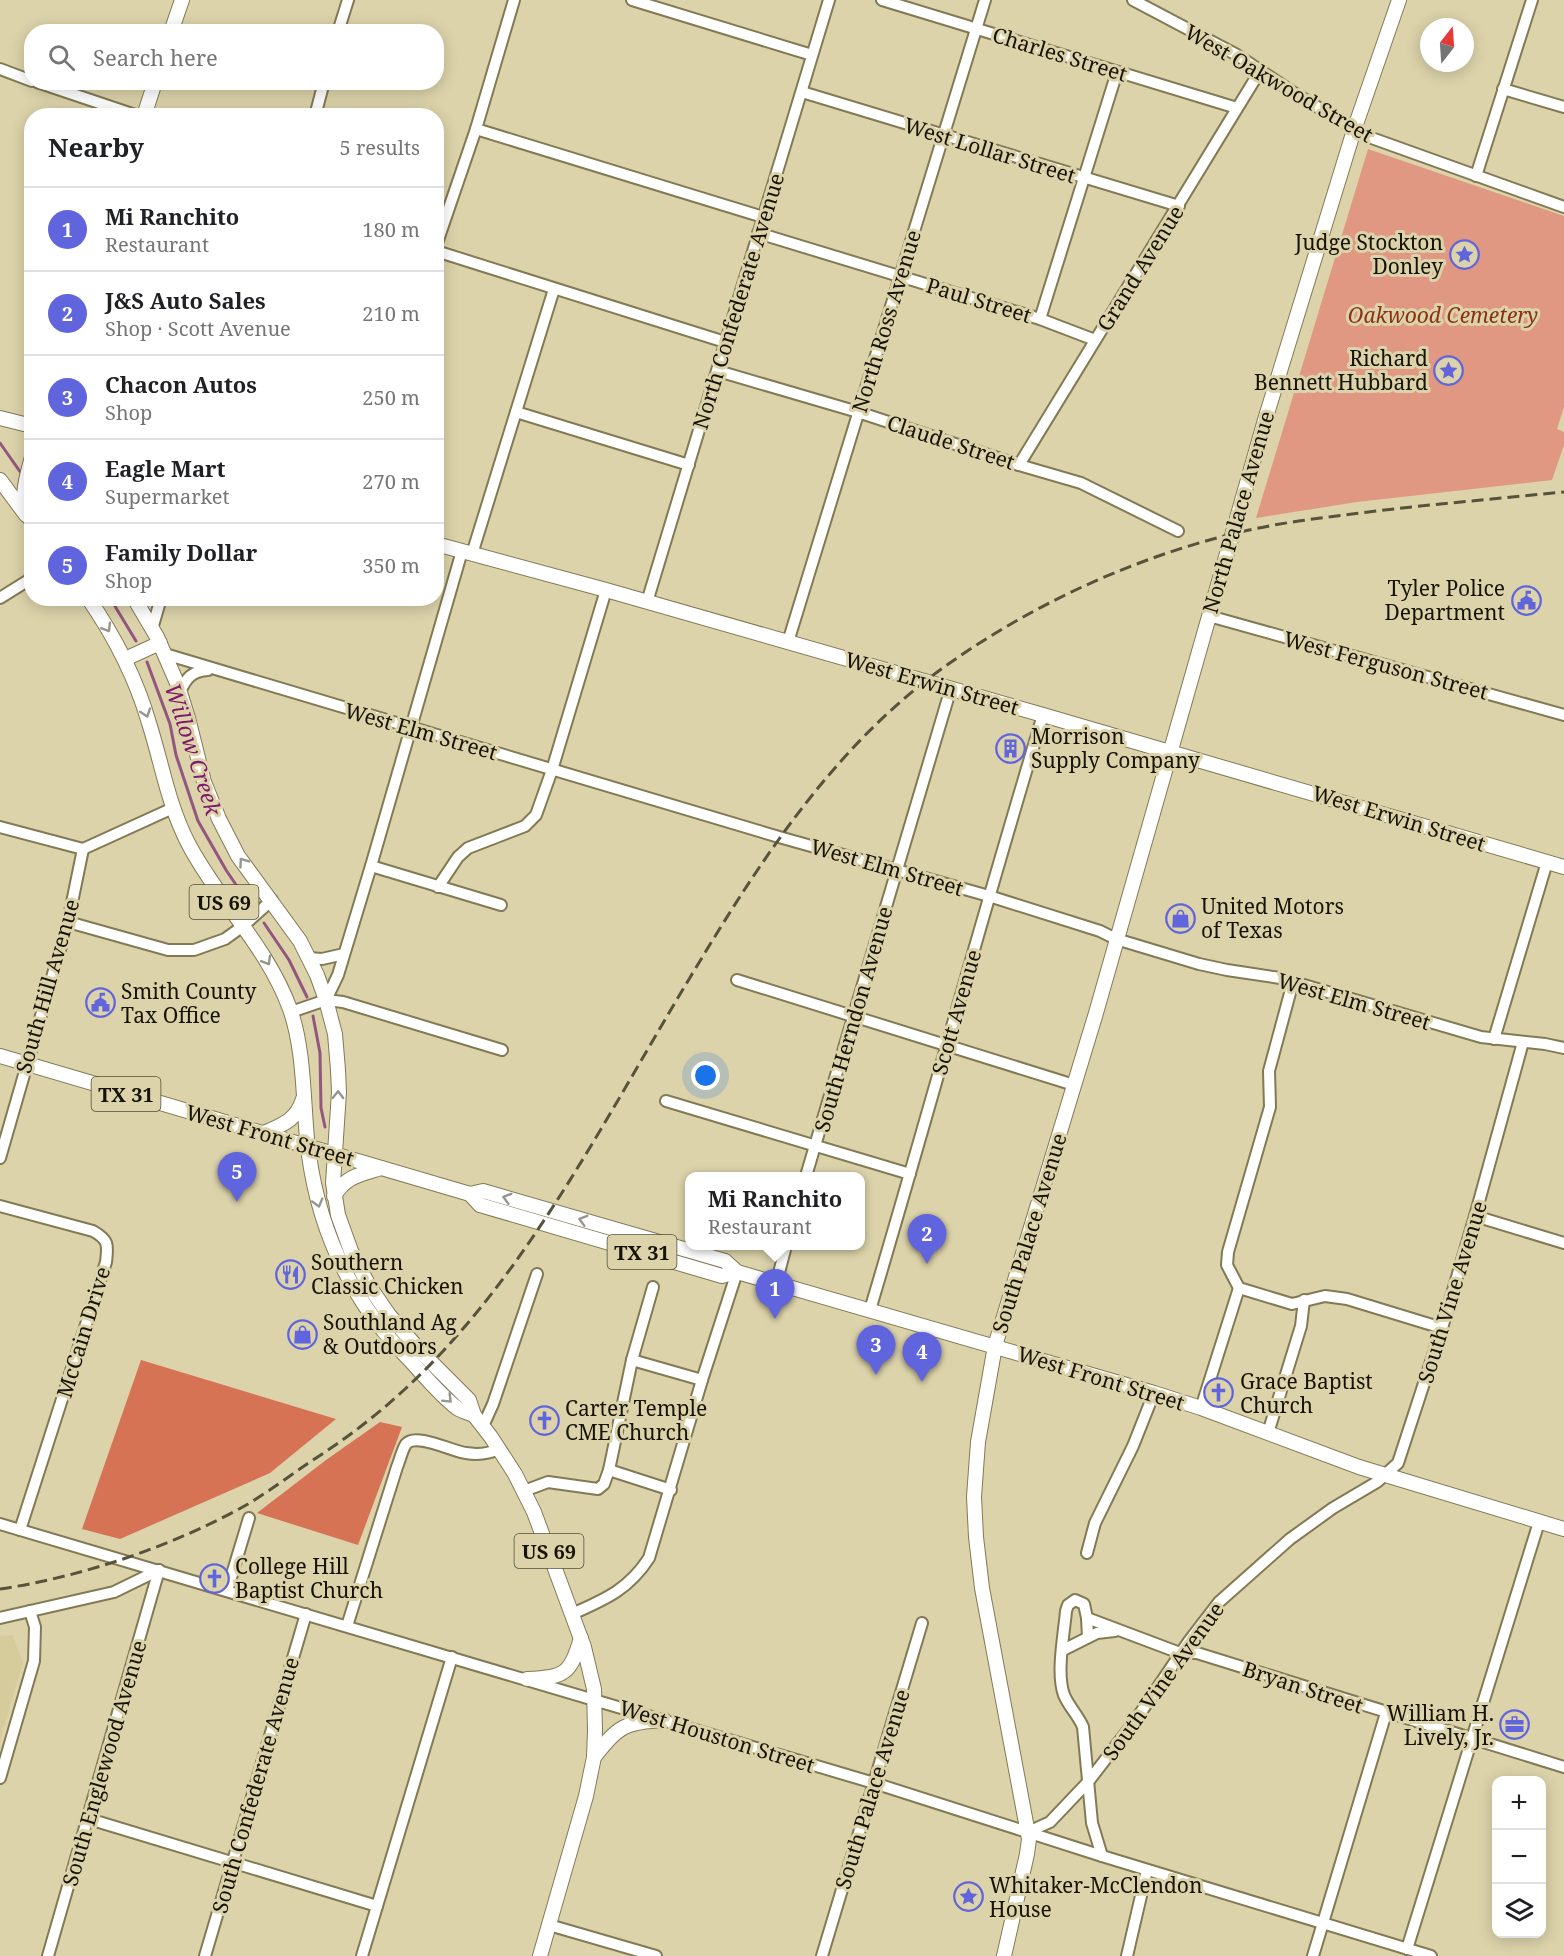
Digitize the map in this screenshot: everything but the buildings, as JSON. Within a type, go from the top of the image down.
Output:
[{"type":"main road","points":[[174,24],[182,0]]},
{"type":"main road","name":"North Palace Avenue","points":[[1170,751],[1265,420],[1354,130],[1399,0]]},
{"type":"main road","points":[[147,108],[152,90]]},
{"type":"main road","points":[[0,418],[24,424]]},
{"type":"main road","points":[[0,480],[24,512]]},
{"type":"main road","points":[[24,490],[24,505]]},
{"type":"main road","name":"West Erwin Street","points":[[444,546],[951,688],[1564,867]]},
{"type":"main road","name":"US 69","points":[[93,606],[125,659],[145,708],[172,808],[209,880],[272,968],[291,1012],[298,1047],[308,1145],[316,1193],[327,1231],[346,1275],[376,1323],[400,1351],[458,1409],[478,1421]]},
{"type":"main road","name":"US 69","points":[[139,606],[162,649],[180,692],[204,782],[214,809],[238,856],[291,927],[309,958],[326,1000],[335,1034],[338,1070],[334,1196],[341,1225],[351,1251],[359,1269],[379,1301],[410,1341],[469,1400],[478,1421],[499,1449],[524,1491],[581,1638],[591,1673],[594,1699],[596,1731],[594,1757],[586,1796],[540,1956]]},
{"type":"main road","points":[[125,659],[162,649]]},
{"type":"main road","name":"South Palace Avenue","points":[[1028,1832],[982,1588],[974,1497],[977,1451],[984,1398],[995,1346],[1074,1085],[1170,751]]},
{"type":"main road","name":"West Front Street","points":[[0,1056],[470,1194],[480,1205],[722,1276],[737,1272],[1154,1393],[1359,1467],[1564,1529]]},
{"type":"main road","points":[[264,1133],[286,1123],[295,1116],[303,1097]]},
{"type":"main road","points":[[334,1196],[343,1182],[348,1179],[381,1168]]},
{"type":"main road","points":[[527,1679],[551,1678],[562,1673],[574,1659],[581,1638]]},
{"type":"main road","points":[[594,1757],[620,1728],[639,1722],[664,1720]]},
{"type":"main road","points":[[1004,1956],[1028,1854],[1028,1832]]},
{"type":"street","points":[[340,24],[348,0]]},
{"type":"street","points":[[444,207],[476,129],[514,0]]},
{"type":"street","points":[[632,0],[812,55]]},
{"type":"street","name":"North Confederate Avenue","points":[[647,602],[829,0]]},
{"type":"street","name":"Charles Street","points":[[882,0],[1237,108]]},
{"type":"street","name":"North Ross Avenue","points":[[788,642],[985,0]]},
{"type":"street","name":"West Oakwood Street","points":[[1132,0],[1212,41],[1366,136],[1564,207]]},
{"type":"street","points":[[1476,176],[1532,0]]},
{"type":"street","points":[[0,69],[24,78]]},
{"type":"street","name":"Grand Avenue","points":[[1019,465],[1260,71]]},
{"type":"street","points":[[1040,320],[1117,72]]},
{"type":"street","points":[[1503,89],[1564,107]]},
{"type":"street","points":[[61,90],[114,108]]},
{"type":"street","points":[[317,108],[322,90]]},
{"type":"street","name":"West Lollar Street","points":[[802,92],[1179,206]]},
{"type":"street","points":[[476,129],[763,217]]},
{"type":"street","name":"Paul Street","points":[[758,233],[1040,320],[1095,340]]},
{"type":"street","points":[[444,254],[725,342]]},
{"type":"street","points":[[326,1000],[338,975],[410,728],[516,412],[554,289]]},
{"type":"street","name":"Claude Street","points":[[717,371],[858,412],[1081,483],[1178,531]]},
{"type":"street","points":[[516,412],[689,465]]},
{"type":"street","points":[[0,598],[24,583]]},
{"type":"street","points":[[438,887],[458,857],[468,848],[525,826],[536,815],[552,770],[606,590]]},
{"type":"street","points":[[152,629],[159,606]]},
{"type":"street","name":"West Ferguson Street","points":[[1209,615],[1564,715]]},
{"type":"street","name":"West Elm Street","points":[[162,649],[213,669],[897,871],[989,896],[1100,931],[1116,939],[1215,968],[1293,982],[1494,1039],[1564,1048]]},
{"type":"street","points":[[180,692],[185,680],[193,673],[213,669]]},
{"type":"street","name":"South Herndon Avenue","points":[[807,1172],[951,688]]},
{"type":"street","name":"Scott Avenue","points":[[870,1310],[1043,715]]},
{"type":"street","points":[[0,827],[83,849],[172,808]]},
{"type":"street","name":"South Hill Avenue","points":[[0,1158],[68,922],[83,849]]},
{"type":"street","points":[[1494,1039],[1547,862]]},
{"type":"street","points":[[371,866],[501,905]]},
{"type":"street","points":[[68,922],[156,948],[181,951],[205,947],[225,939],[272,900]]},
{"type":"street","points":[[309,958],[322,959],[344,954]]},
{"type":"street","points":[[737,980],[1074,1085]]},
{"type":"street","points":[[1200,1408],[1239,1288],[1227,1265],[1228,1252],[1270,1107],[1269,1071],[1293,982]]},
{"type":"street","points":[[291,1012],[326,1000],[343,1002],[502,1050]]},
{"type":"street","name":"South Vine Avenue","points":[[1028,1832],[1050,1822],[1088,1782],[1135,1721],[1210,1612],[1255,1569],[1320,1517],[1387,1474],[1402,1456],[1476,1216],[1523,1042]]},
{"type":"street","points":[[666,1101],[910,1174]]},
{"type":"street","name":"McCain Drive","points":[[0,1206],[93,1231],[104,1238],[108,1247],[106,1262],[20,1530]]},
{"type":"street","points":[[1476,1216],[1564,1244]]},
{"type":"street","points":[[776,1284],[785,1250]]},
{"type":"street","points":[[572,1614],[613,1596],[625,1587],[639,1572],[652,1552],[702,1380],[737,1272]]},
{"type":"street","points":[[478,1421],[494,1404],[537,1274]]},
{"type":"street","points":[[524,1491],[545,1482],[598,1489],[604,1484],[632,1360],[653,1287]]},
{"type":"street","points":[[1239,1288],[1292,1304],[1325,1296],[1347,1299],[1442,1328]]},
{"type":"street","points":[[1268,1433],[1300,1326],[1304,1300]]},
{"type":"street","points":[[632,1360],[702,1380]]},
{"type":"street","points":[[1087,1553],[1095,1523],[1132,1446],[1154,1393]]},
{"type":"street","points":[[347,1626],[406,1444],[421,1439],[467,1454],[486,1454],[499,1449]]},
{"type":"street","points":[[609,1470],[670,1490]]},
{"type":"street","points":[[228,1591],[249,1518]]},
{"type":"street","points":[[1407,1949],[1539,1522]]},
{"type":"street","name":"West Houston Street","points":[[0,1524],[874,1783],[1147,1870],[1431,1956]]},
{"type":"street","points":[[0,1618],[114,1592],[159,1570]]},
{"type":"street","name":"South Englewood Avenue","points":[[48,1956],[159,1570]]},
{"type":"street","points":[[1088,1637],[1084,1604],[1075,1600],[1068,1605],[1066,1611],[1061,1681],[1067,1700],[1083,1728],[1092,1823],[1102,1856]]},
{"type":"street","points":[[0,1778],[34,1661],[35,1627],[30,1611]]},
{"type":"street","name":"South Confederate Avenue","points":[[205,1956],[306,1614]]},
{"type":"street","name":"Bryan Street","points":[[1087,1618],[1180,1653],[1197,1653],[1564,1767]]},
{"type":"street","name":"South Palace Avenue","points":[[822,1956],[922,1623]]},
{"type":"street","points":[[1063,1650],[1104,1631],[1121,1631]]},
{"type":"street","points":[[362,1956],[452,1657]]},
{"type":"street","points":[[1313,1956],[1386,1713]]},
{"type":"street","points":[[88,1819],[376,1906]]},
{"type":"street","points":[[1127,1956],[1147,1870]]},
{"type":"street","points":[[549,1925],[656,1956]]},
{"type":"shaded area","points":[[141,1360],[336,1419],[270,1473],[120,1539],[82,1529]]},
{"type":"shaded area","points":[[380,1422],[402,1427],[358,1545],[257,1513],[326,1460]]},
{"type":"shaded area","points":[[12,1635],[23,1662],[0,1740],[0,1636]]},
{"type":"green space","name":"Oakwood Cemetery","points":[[1368,149],[1564,216],[1564,407],[1557,429],[1564,432],[1564,445],[1552,480],[1357,502],[1256,518]]},
{"type":"waterway","name":"Willow Creek","points":[[0,443],[21,473]]},
{"type":"waterway","name":"Willow Creek","points":[[115,606],[136,641]]},
{"type":"waterway","name":"Willow Creek","points":[[147,662],[170,724],[176,755],[198,821],[226,870],[251,907]]},
{"type":"waterway","name":"Willow Creek","points":[[264,923],[289,960],[307,997]]},
{"type":"waterway","name":"Willow Creek","points":[[313,1016],[320,1053],[321,1108],[325,1127]]},
{"type":"railway","points":[[0,1589],[96,1568],[160,1546],[220,1519],[255,1499],[345,1438],[421,1374],[485,1302],[548,1214],[731,910],[792,822],[824,780],[860,741],[898,704],[940,670],[973,647],[1043,606],[1117,572],[1193,545],[1247,530],[1307,520],[1564,492]]},
{"type":"place","name":"Judge Stockton Donley","points":[[1464,254]]},
{"type":"place","name":"Richard Bennett Hubbard","points":[[1449,370]]},
{"type":"place","name":"Tyler Police Department","points":[[1526,600]]},
{"type":"place","name":"Morrison Supply Company","points":[[1010,748]]},
{"type":"place","name":"United Motors of Texas","points":[[1180,918]]},
{"type":"place","name":"Smith County Tax Office","points":[[100,1003]]},
{"type":"place","name":"Family Dollar","points":[[237,1202]]},
{"type":"place","name":"J&S Auto Sales","points":[[927,1264]]},
{"type":"place","name":"Southern Classic Chicken","points":[[290,1274]]},
{"type":"place","name":"Mi Ranchito","points":[[775,1319]]},
{"type":"place","name":"Southland Ag & Outdoors","points":[[302,1334]]},
{"type":"place","name":"Chacon Autos","points":[[876,1375]]},
{"type":"place","name":"Eagle Mart","points":[[922,1382]]},
{"type":"place","name":"Grace Baptist Church","points":[[1219,1393]]},
{"type":"place","name":"Carter Temple CME Church","points":[[544,1420]]},
{"type":"place","name":"College Hill Baptist Church","points":[[214,1578]]},
{"type":"place","name":"William H. Lively, Jr.","points":[[1515,1725]]},
{"type":"place","name":"Whitaker-McClendon House","points":[[968,1897]]}]
